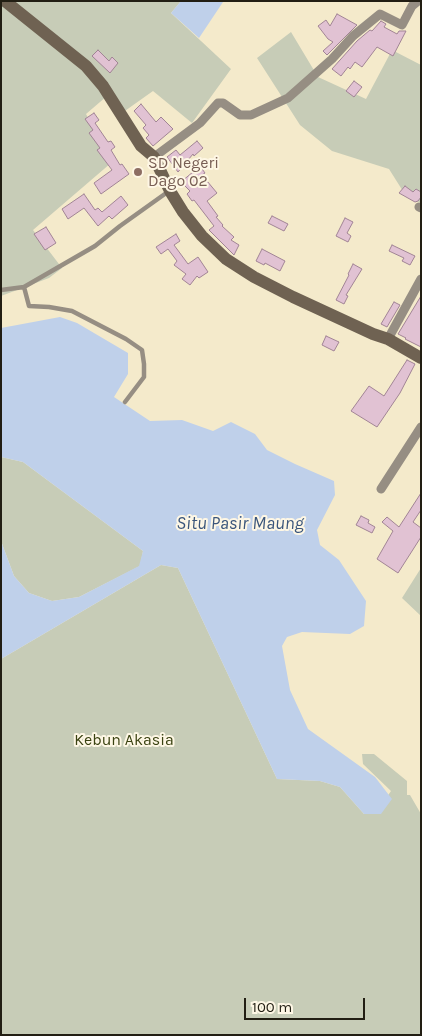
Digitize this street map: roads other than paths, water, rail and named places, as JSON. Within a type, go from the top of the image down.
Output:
[{"type":"street","points":[[5,1],[86,66],[102,86],[141,146],[154,157],[170,191],[183,212],[202,236],[226,259],[293,298],[388,339],[421,358]]},
{"type":"street","points":[[154,157],[200,123],[218,103],[223,103],[240,115],[251,115],[288,98],[380,14],[402,25],[412,6],[418,1]]},
{"type":"street","points":[[388,339],[421,279]]},
{"type":"street","points":[[381,489],[421,427]]},
{"type":"lane","points":[[1,290],[24,287],[95,246],[170,191]]},
{"type":"lane","points":[[24,287],[29,306],[72,311],[126,339],[142,350],[144,377],[124,402]]},
{"type":"water","points":[[181,1],[223,2],[199,38],[171,13]]},
{"type":"water","name":"Situ Pasir Maung","points":[[60,317],[77,323],[128,353],[128,374],[114,397],[150,421],[182,420],[213,431],[231,422],[255,434],[267,450],[334,481],[335,495],[317,530],[320,545],[339,560],[366,601],[364,626],[350,634],[302,632],[287,637],[282,646],[290,690],[308,729],[375,777],[392,799],[381,814],[364,814],[340,787],[320,781],[277,779],[178,568],[161,565],[1,659],[1,541],[14,576],[29,593],[52,601],[79,597],[139,566],[143,551],[23,462],[1,457],[1,328]]},
{"type":"place","name":"SD Negeri Dago 02","points":[[138,172]]},
{"type":"park label","name":"Kebun Akasia","points":[[124,740]]}]
